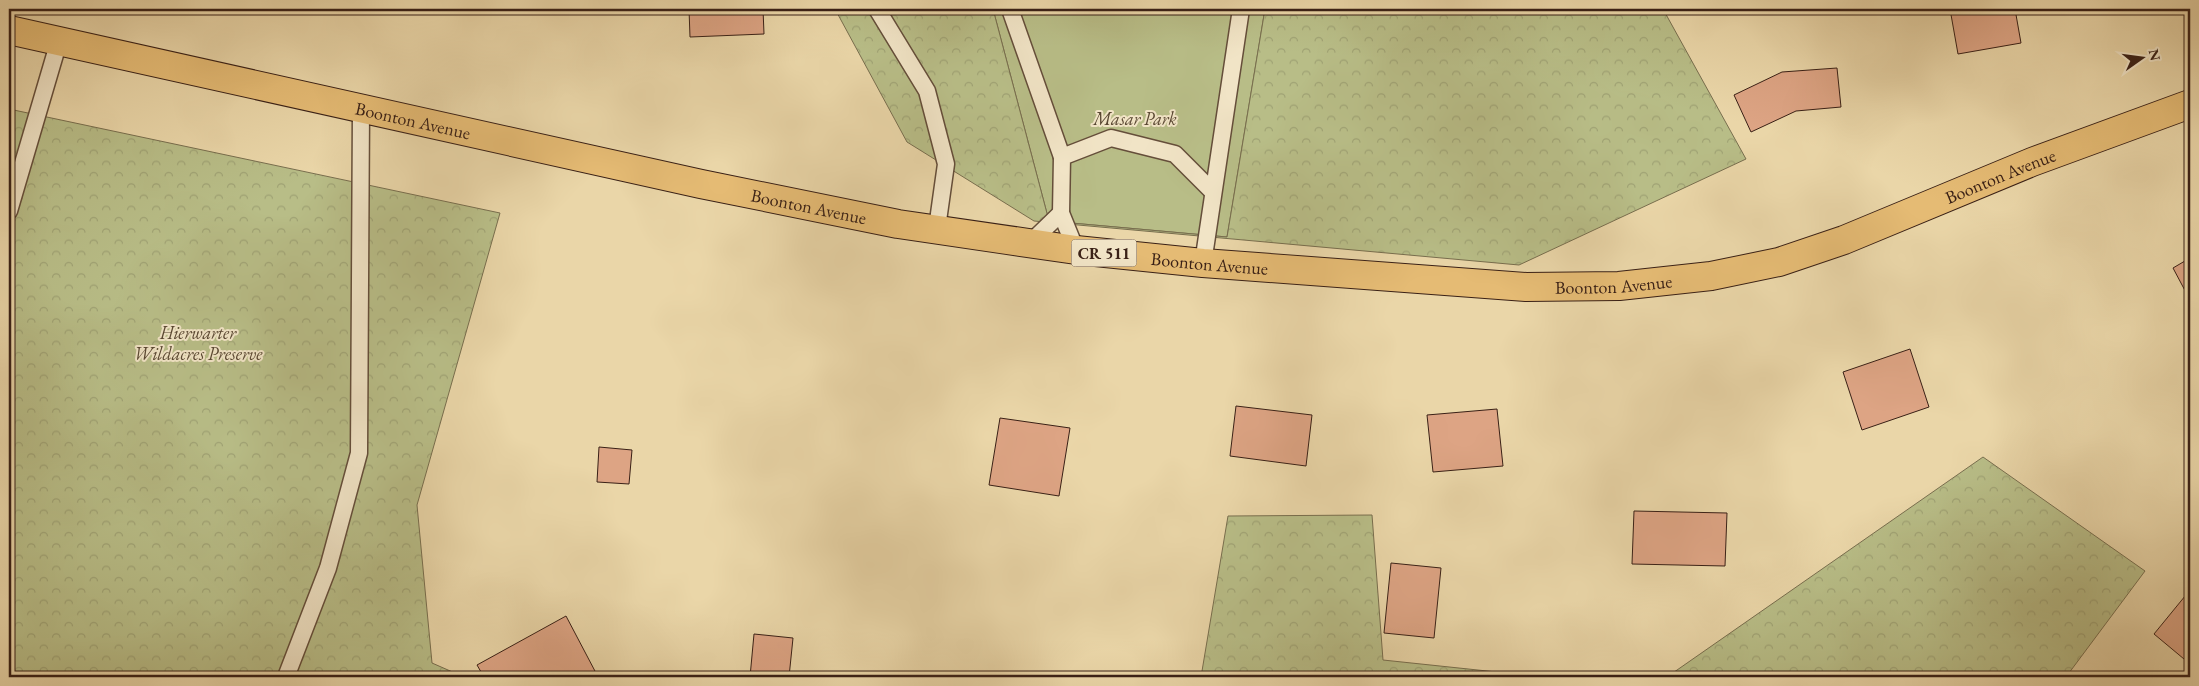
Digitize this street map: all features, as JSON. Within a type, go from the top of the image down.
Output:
[{"type":"main road","name":"Boonton Avenue","points":[[9,30],[702,184],[898,224],[937,228],[1076,250],[1203,263],[1526,287],[1618,286],[1710,276],[1779,262],[1844,240],[2032,162],[2190,104]]},
{"type":"lane","points":[[878,9],[927,91],[946,164],[937,228]]},
{"type":"lane","points":[[1010,9],[1062,157],[1060,213],[1076,250]]},
{"type":"lane","points":[[1203,263],[1241,9]]},
{"type":"lane","points":[[9,211],[59,41]]},
{"type":"lane","points":[[286,677],[328,568],[359,453],[361,109]]},
{"type":"lane","points":[[1062,157],[1111,138],[1175,154],[1213,192]]},
{"type":"lane","points":[[1030,243],[1060,213]]},
{"type":"green space","points":[[835,9],[993,9],[1049,221],[1227,237],[1265,9],[1663,9],[1746,159],[1519,265],[1034,221],[907,142]]},
{"type":"green space","name":"Masar Park","points":[[993,9],[1265,9],[1227,237],[1049,221]]},
{"type":"green space","name":"Hierwarter Wildacres Preserve","points":[[9,109],[500,213],[417,505],[432,663],[464,677],[9,677]]},
{"type":"green space","points":[[1983,457],[2145,571],[2066,677],[1667,677]]},
{"type":"green space","points":[[1372,515],[1383,660],[1544,677],[1201,677],[1228,516]]},
{"type":"building","points":[[689,9],[763,9],[764,34],[690,37]]},
{"type":"building","points":[[1950,9],[2015,9],[2021,43],[1958,54]]},
{"type":"building","points":[[1837,68],[1841,107],[1796,111],[1751,132],[1734,95],[1782,72]]},
{"type":"building","points":[[2190,258],[2190,300],[2173,268]]},
{"type":"building","points":[[1910,349],[1929,407],[1862,430],[1843,372]]},
{"type":"building","points":[[1236,406],[1312,415],[1306,466],[1230,456]]},
{"type":"building","points":[[1497,409],[1503,466],[1433,472],[1427,415]]},
{"type":"building","points":[[1000,418],[1070,428],[1059,496],[989,485]]},
{"type":"building","points":[[599,447],[632,450],[629,484],[597,482]]},
{"type":"building","points":[[1634,511],[1727,513],[1725,566],[1632,564]]},
{"type":"building","points":[[1391,563],[1441,568],[1434,638],[1384,633]]},
{"type":"building","points":[[2190,590],[2190,664],[2154,634]]},
{"type":"building","points":[[566,616],[596,673],[588,677],[484,677],[477,665]]},
{"type":"building","points":[[754,634],[793,638],[789,677],[750,677]]}]
